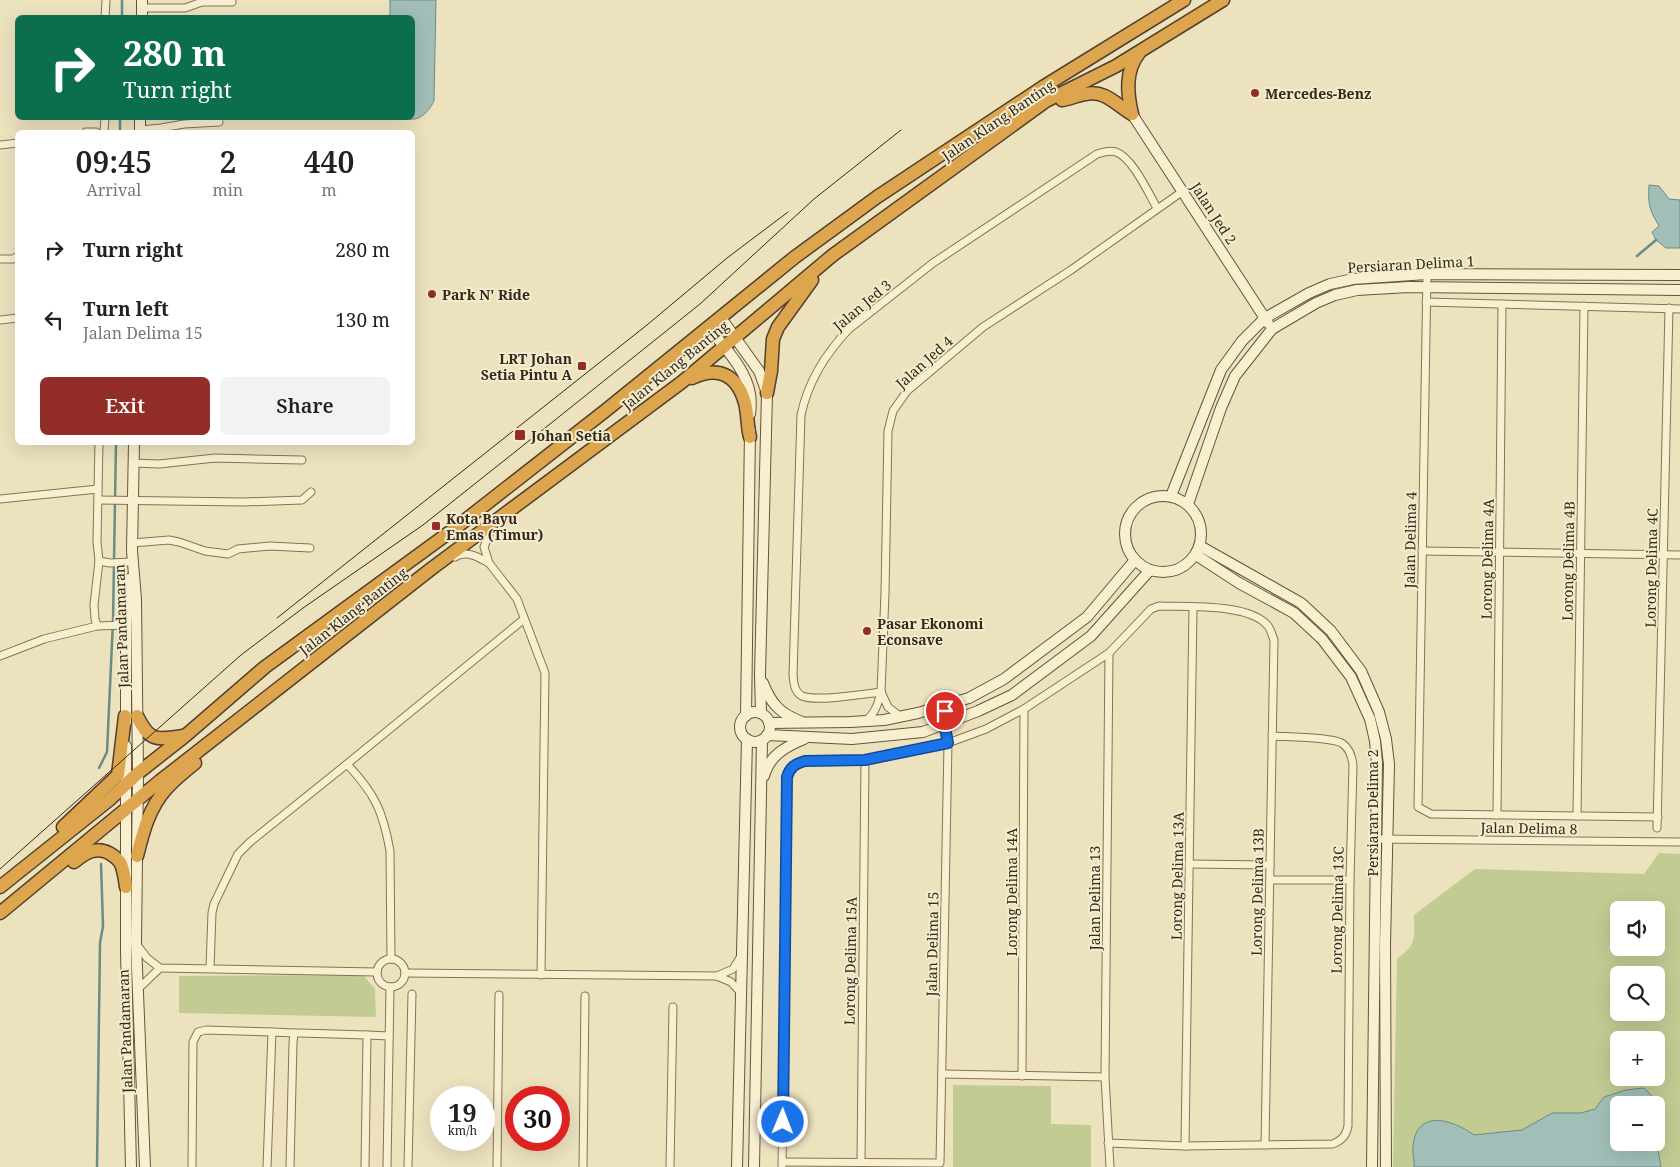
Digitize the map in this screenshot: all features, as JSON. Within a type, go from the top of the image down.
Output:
[{"type":"highway","name":"Jalan Klang Banting","points":[[1,887],[109,800],[138,773],[185,736],[264,668],[454,529],[721,318],[795,257],[877,197],[1043,87],[1184,0]]},
{"type":"highway","name":"Jalan Klang Banting","points":[[0,913],[205,745],[256,707],[431,568],[682,382],[833,255],[1046,102],[1141,52],[1219,2]]},
{"type":"highway","points":[[1132,114],[1128,94],[1130,72],[1133,62],[1141,52]]},
{"type":"highway","points":[[1046,102],[1067,100],[1077,96],[1096,93],[1106,96],[1132,114]]},
{"type":"highway","points":[[767,393],[771,371],[773,339],[778,327],[804,290],[833,255]]},
{"type":"highway","points":[[682,382],[713,371],[724,374],[732,379],[741,392],[745,403],[750,437]]},
{"type":"highway","points":[[137,856],[144,827],[152,810],[166,789],[256,707]]},
{"type":"highway","points":[[131,716],[147,734],[157,738],[165,739],[185,736]]},
{"type":"highway","points":[[1,887],[17,868],[118,775],[131,716]]},
{"type":"highway","points":[[0,913],[35,894],[83,854],[93,850],[103,850],[120,863],[126,887]]},
{"type":"street","points":[[105,15],[106,0]]},
{"type":"street","points":[[1219,2],[1228,0]]},
{"type":"street","points":[[145,8],[185,8],[202,2],[232,2]]},
{"type":"street","name":"Jalan Jed 2","points":[[1132,114],[1272,329]]},
{"type":"street","points":[[151,130],[184,124],[219,122]]},
{"type":"street","points":[[0,146],[15,144]]},
{"type":"street","name":"Jalan Jed 3","points":[[881,692],[854,696],[809,697],[802,696],[794,685],[801,415],[808,389],[820,366],[837,342],[855,324],[933,263],[1096,154],[1107,151],[1117,152],[1125,158],[1157,208]]},
{"type":"street","name":"Jalan Jed 4","points":[[865,721],[871,717],[876,708],[881,692],[888,431],[893,412],[907,391],[983,327],[1071,270],[1183,191]]},
{"type":"street","points":[[0,259],[15,258]]},
{"type":"street","name":"Persiaran Delima 1","points":[[1171,496],[1221,370],[1242,341],[1265,318],[1309,293],[1330,284],[1354,279],[1427,274],[1680,276]]},
{"type":"street","name":"Jalan Delima 4","points":[[1427,274],[1418,807],[1431,814],[1497,815]]},
{"type":"street","name":"Persiaran Delima 1","points":[[1188,504],[1221,408],[1235,376],[1272,329],[1316,303],[1335,295],[1357,290],[1427,287],[1680,290]]},
{"type":"street","points":[[1426,302],[1680,309]]},
{"type":"street","name":"Lorong Delima 4A","points":[[1497,815],[1502,304]]},
{"type":"street","name":"Lorong Delima 4B","points":[[1577,816],[1584,306]]},
{"type":"street","name":"Lorong Delima 4C","points":[[1657,828],[1669,308]]},
{"type":"street","points":[[0,320],[15,318]]},
{"type":"street","points":[[721,318],[733,338],[759,371],[767,393],[760,675],[761,713]]},
{"type":"street","points":[[708,328],[740,370],[748,385],[751,396],[746,716]]},
{"type":"street","points":[[97,626],[94,605],[101,500],[98,488],[99,445]]},
{"type":"street","points":[[134,445],[132,547],[169,540],[205,551],[228,554],[238,549],[270,546],[310,548]]},
{"type":"street","points":[[133,463],[159,464],[215,458],[302,460]]},
{"type":"street","points":[[0,499],[98,488]]},
{"type":"street","points":[[101,500],[244,502],[302,500],[311,492]]},
{"type":"street","points":[[1156,496],[1171,496],[1188,504],[1196,512],[1202,534],[1198,550],[1187,565],[1176,571],[1163,573],[1150,570],[1135,560],[1129,552],[1125,541],[1125,530],[1127,520],[1133,509],[1141,502],[1156,496]]},
{"type":"street","points":[[504,514],[490,529],[484,547],[489,563],[517,599],[545,673],[541,975]]},
{"type":"street","name":"Jalan Pandamaran","points":[[132,547],[126,562],[122,625],[138,773],[136,943],[145,1167]]},
{"type":"street","name":"Jalan Pandamaran","points":[[131,1167],[126,951],[126,809],[136,599],[132,547]]},
{"type":"street","name":"Persiaran Delima 2","points":[[1198,550],[1301,603],[1331,631],[1361,671],[1379,712],[1386,739],[1389,764],[1382,839],[1372,1167]]},
{"type":"street","points":[[1422,551],[1680,555]]},
{"type":"street","points":[[431,568],[462,553],[475,556],[489,563]]},
{"type":"street","points":[[769,723],[884,720],[969,698],[1004,679],[1087,617],[1135,560]]},
{"type":"street","points":[[98,561],[110,563],[126,562]]},
{"type":"street","points":[[754,1167],[762,787],[765,738],[770,729],[766,717],[761,713],[751,713],[742,721],[742,734],[747,739],[756,742],[765,738],[861,738],[923,732],[944,725],[1012,695],[1091,636],[1150,570]]},
{"type":"street","points":[[860,1162],[782,1165],[787,777],[792,767],[797,763],[805,761],[865,760],[948,743],[986,729],[1024,709],[1109,653],[1151,609],[1159,606],[1193,607]]},
{"type":"street","name":"Lorong Delima 13B","points":[[1193,607],[1231,610],[1253,615],[1267,625],[1274,640],[1265,1144]]},
{"type":"street","name":"Lorong Delima 13A","points":[[1185,1146],[1193,607]]},
{"type":"street","points":[[210,968],[214,904],[238,854],[250,842],[524,618]]},
{"type":"street","points":[[0,656],[44,639],[97,626],[122,625]]},
{"type":"street","name":"Jalan Delima 13","points":[[1109,653],[1105,1077],[1110,1167]]},
{"type":"street","points":[[760,675],[768,695],[778,709],[788,716],[805,722]]},
{"type":"street","points":[[881,692],[888,707],[901,717]]},
{"type":"street","points":[[944,725],[944,714],[949,703]]},
{"type":"street","name":"Lorong Delima 14A","points":[[1022,1076],[1024,709]]},
{"type":"street","points":[[927,710],[937,716],[944,725]]},
{"type":"street","name":"Jalan Delima 15","points":[[860,1162],[940,1163],[948,743],[948,735],[944,725]]},
{"type":"street","name":"Lorong Delima 13C","points":[[1265,1144],[1333,1144],[1340,1141],[1346,1134],[1348,1126],[1353,765],[1351,753],[1342,743],[1331,740],[1272,736]]},
{"type":"street","points":[[762,787],[767,767],[781,749],[808,737]]},
{"type":"street","points":[[747,739],[762,787]]},
{"type":"street","points":[[737,1167],[747,739]]},
{"type":"street","name":"Lorong Delima 15A","points":[[860,1162],[865,760]]},
{"type":"street","points":[[347,764],[374,795],[387,836],[390,851],[391,959]]},
{"type":"street","points":[[1497,815],[1658,817]]},
{"type":"street","name":"Persiaran Delima 2","points":[[1382,839],[1386,1167]]},
{"type":"street","name":"Jalan Delima 8","points":[[1382,839],[1680,842]]},
{"type":"street","points":[[1189,864],[1270,864]]},
{"type":"street","points":[[1270,880],[1350,880]]},
{"type":"street","points":[[136,943],[147,958],[160,968],[377,972]]},
{"type":"street","points":[[718,976],[733,969],[742,953]]},
{"type":"street","points":[[396,959],[403,965],[405,974],[399,985],[390,987],[379,980],[377,972],[383,961],[396,959]]},
{"type":"street","points":[[137,990],[160,968]]},
{"type":"street","points":[[405,974],[718,976],[731,982],[741,994]]},
{"type":"street","points":[[387,1167],[390,987]]},
{"type":"street","points":[[408,1167],[412,994]]},
{"type":"street","points":[[497,1167],[499,995]]},
{"type":"street","points":[[583,1167],[585,996]]},
{"type":"street","points":[[670,1167],[673,1007]]},
{"type":"street","points":[[192,1167],[194,1037],[198,1032],[206,1030],[389,1036]]},
{"type":"street","points":[[267,1167],[272,1032]]},
{"type":"street","points":[[290,1167],[294,1033]]},
{"type":"street","points":[[365,1167],[367,1035]]},
{"type":"street","points":[[943,1074],[1105,1077]]},
{"type":"street","points":[[1108,1143],[1185,1146],[1265,1144]]},
{"type":"green space","points":[[1659,853],[1680,854],[1680,1167],[1393,1167],[1397,959],[1408,949],[1413,940],[1414,915],[1475,869],[1644,874]]},
{"type":"green space","points":[[363,975],[375,989],[376,1017],[179,1013],[179,976]]},
{"type":"green space","points":[[953,1085],[1051,1086],[1051,1124],[1091,1125],[1091,1167],[953,1167]]},
{"type":"water","points":[[390,0],[436,0],[434,101],[426,113],[418,118],[415,119],[415,15],[390,15]]},
{"type":"water","points":[[1649,185],[1659,186],[1669,199],[1680,200],[1680,248],[1666,248],[1656,240],[1652,232],[1659,226],[1650,206]]},
{"type":"water","points":[[1644,1088],[1652,1096],[1610,1096],[1610,1151],[1658,1151],[1661,1167],[1414,1167],[1413,1150],[1415,1135],[1420,1127],[1427,1122],[1436,1120],[1446,1122],[1465,1129],[1474,1135],[1522,1130],[1552,1113],[1581,1113],[1595,1109],[1604,1097],[1626,1090]]},
{"type":"waterway","points":[[122,0],[122,15]]},
{"type":"waterway","points":[[120,120],[120,130]]},
{"type":"waterway","points":[[1637,256],[1656,240]]},
{"type":"waterway","points":[[99,768],[107,752],[113,621],[116,445]]},
{"type":"waterway","points":[[97,1167],[100,943],[103,926],[101,864]]},
{"type":"tram line","points":[[0,869],[241,655],[303,608],[423,525],[535,436],[700,304],[814,199],[901,130]]},
{"type":"tram line","points":[[277,618],[647,325],[727,258],[788,212]]},
{"type":"place","name":"Mercedes-Benz","points":[[1255,93]]},
{"type":"place","name":"Park N' Ride","points":[[432,294]]},
{"type":"place","name":"LRT Johan Setia Pintu A","points":[[582,366]]},
{"type":"place","name":"Johan Setia","points":[[520,435]]},
{"type":"place","name":"Kota Bayu Emas (Timur)","points":[[436,526]]},
{"type":"place","name":"Pasar Ekonomi Econsave","points":[[867,631]]},
{"type":"route","points":[[783,1122],[787,777],[792,767],[797,763],[805,761],[865,760],[948,743],[948,735],[943,718],[945,711]]}]
